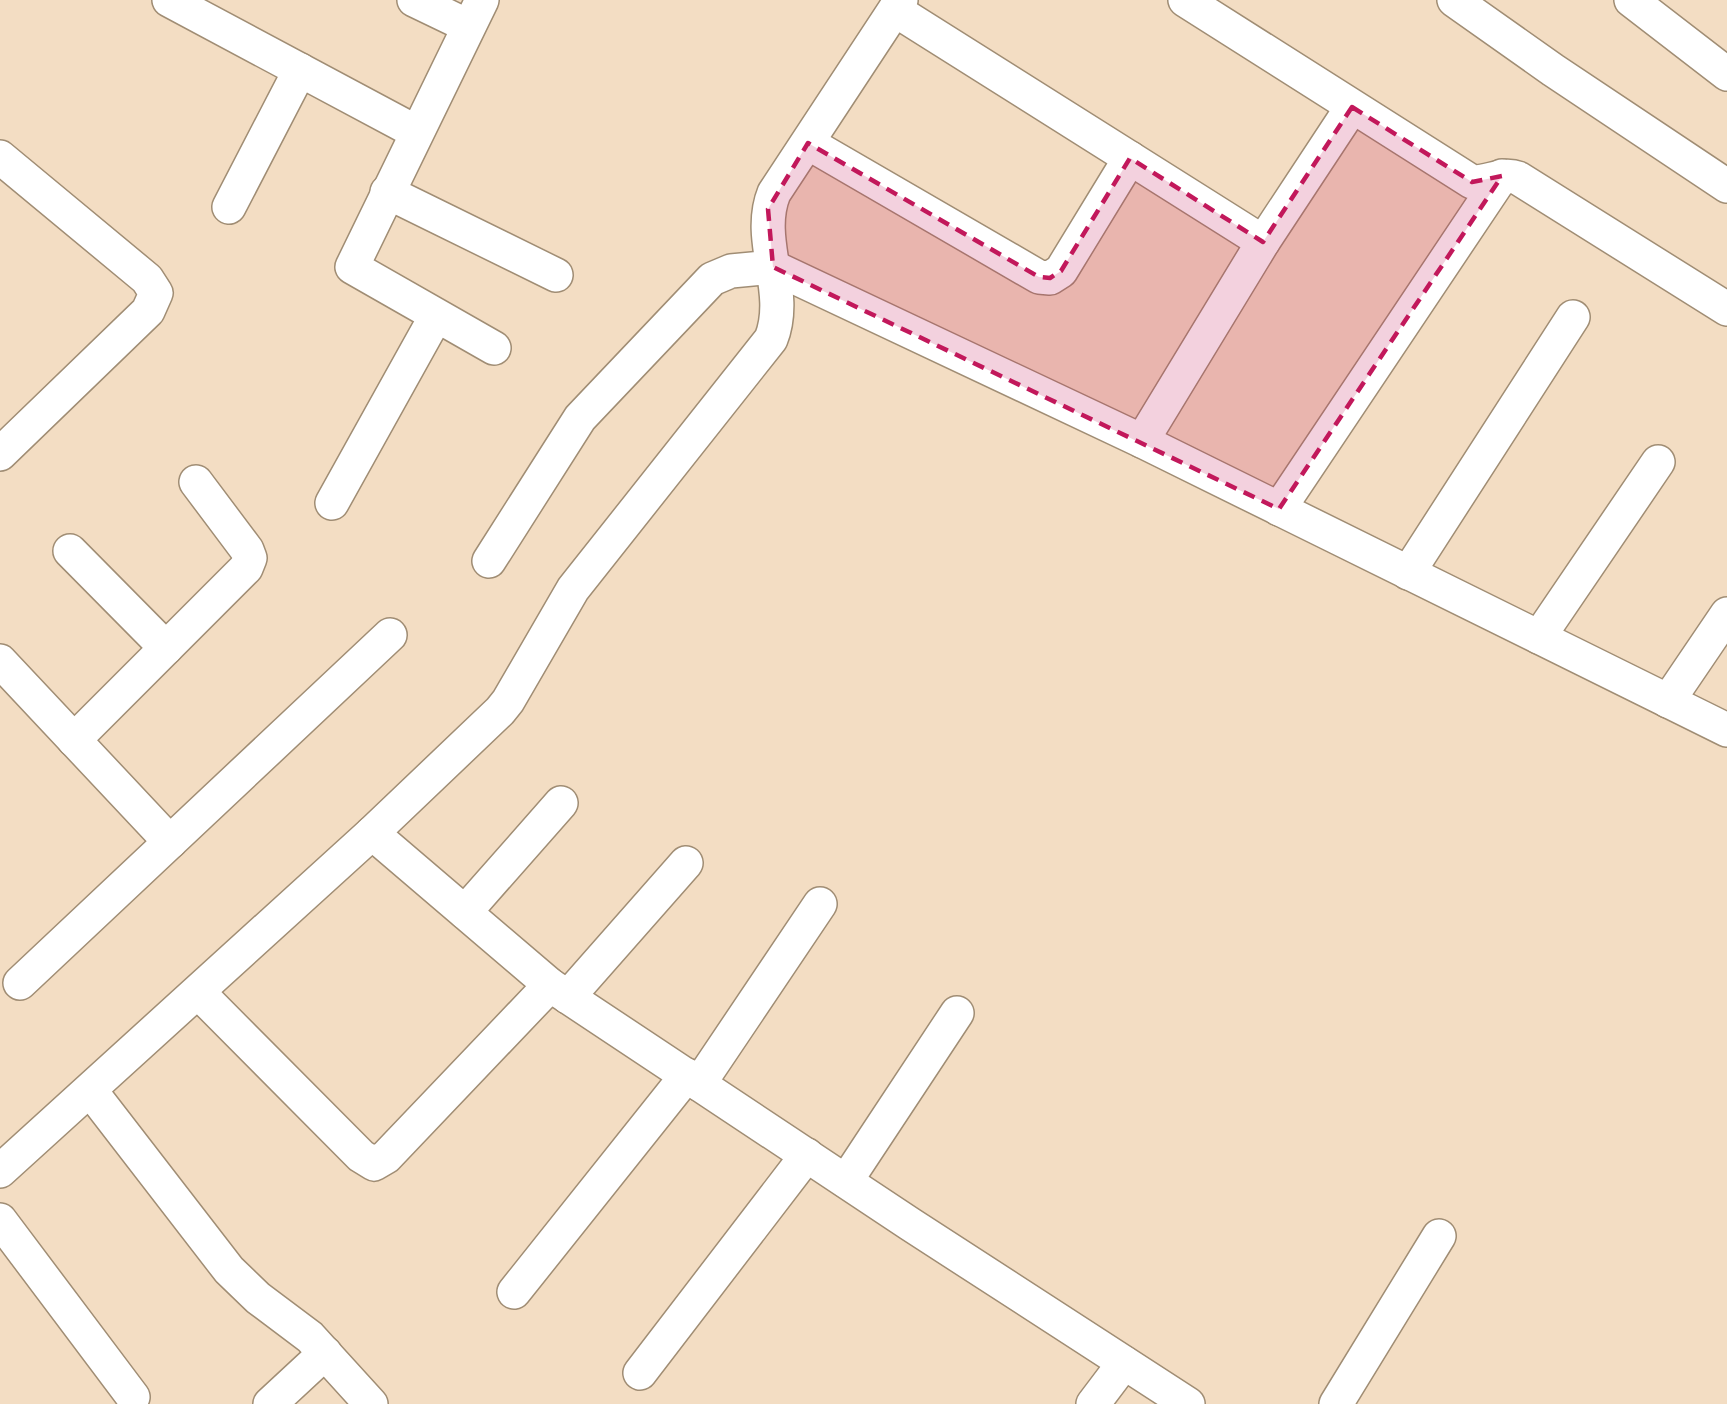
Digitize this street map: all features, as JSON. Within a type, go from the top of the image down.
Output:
[{"type":"street","points":[[169,0],[416,132]]},
{"type":"street","points":[[414,0],[475,13],[352,267],[494,348]]},
{"type":"street","points":[[1185,0],[1472,182],[1502,176],[1518,178],[1727,309]]},
{"type":"street","points":[[1454,0],[1553,70],[1727,186]]},
{"type":"street","points":[[1631,0],[1727,74]]},
{"type":"street","points":[[0,1171],[372,833],[508,701],[573,589],[771,339],[777,323],[778,305],[768,209],[774,193],[898,5],[1130,158],[1263,242]]},
{"type":"street","points":[[229,207],[300,70]]},
{"type":"street","points":[[1142,441],[1263,242],[1352,107]]},
{"type":"street","points":[[808,143],[1039,277],[1050,278],[1061,271],[1130,158]]},
{"type":"street","points":[[0,158],[147,279],[156,293],[148,311],[0,454]]},
{"type":"street","points":[[1279,509],[1502,176]]},
{"type":"street","points":[[387,192],[556,275]]},
{"type":"street","points":[[489,561],[580,418],[712,279],[731,271],[773,267],[1142,441],[1727,730]]},
{"type":"street","points":[[332,503],[436,316]]},
{"type":"street","points":[[1408,573],[1572,317]]},
{"type":"street","points":[[1539,638],[1658,462]]},
{"type":"street","points":[[74,740],[246,568],[250,558],[195,482]]},
{"type":"street","points":[[70,551],[166,648]]},
{"type":"street","points":[[1668,701],[1727,614]]},
{"type":"street","points":[[20,983],[390,635]]},
{"type":"street","points":[[0,661],[170,842]]},
{"type":"street","points":[[465,912],[561,803]]},
{"type":"street","points":[[372,833],[559,991],[1188,1404]]},
{"type":"street","points":[[198,992],[360,1156],[374,1164],[386,1157],[559,991],[686,863]]},
{"type":"street","points":[[513,1292],[693,1079],[820,904]]},
{"type":"street","points":[[846,1181],[957,1013]]},
{"type":"street","points":[[90,1090],[236,1278],[258,1298],[300,1327],[371,1404]]},
{"type":"street","points":[[640,1373],[807,1155]]},
{"type":"street","points":[[0,1220],[133,1397]]},
{"type":"street","points":[[1335,1404],[1439,1236]]},
{"type":"street","points":[[270,1404],[325,1353]]},
{"type":"street","points":[[1093,1404],[1124,1363]]},
{"type":"highlighted area","points":[[1352,107],[1472,182],[1502,176],[1279,509],[773,267],[768,209],[808,143],[1039,277],[1050,278],[1061,271],[1130,158],[1263,242]]}]
